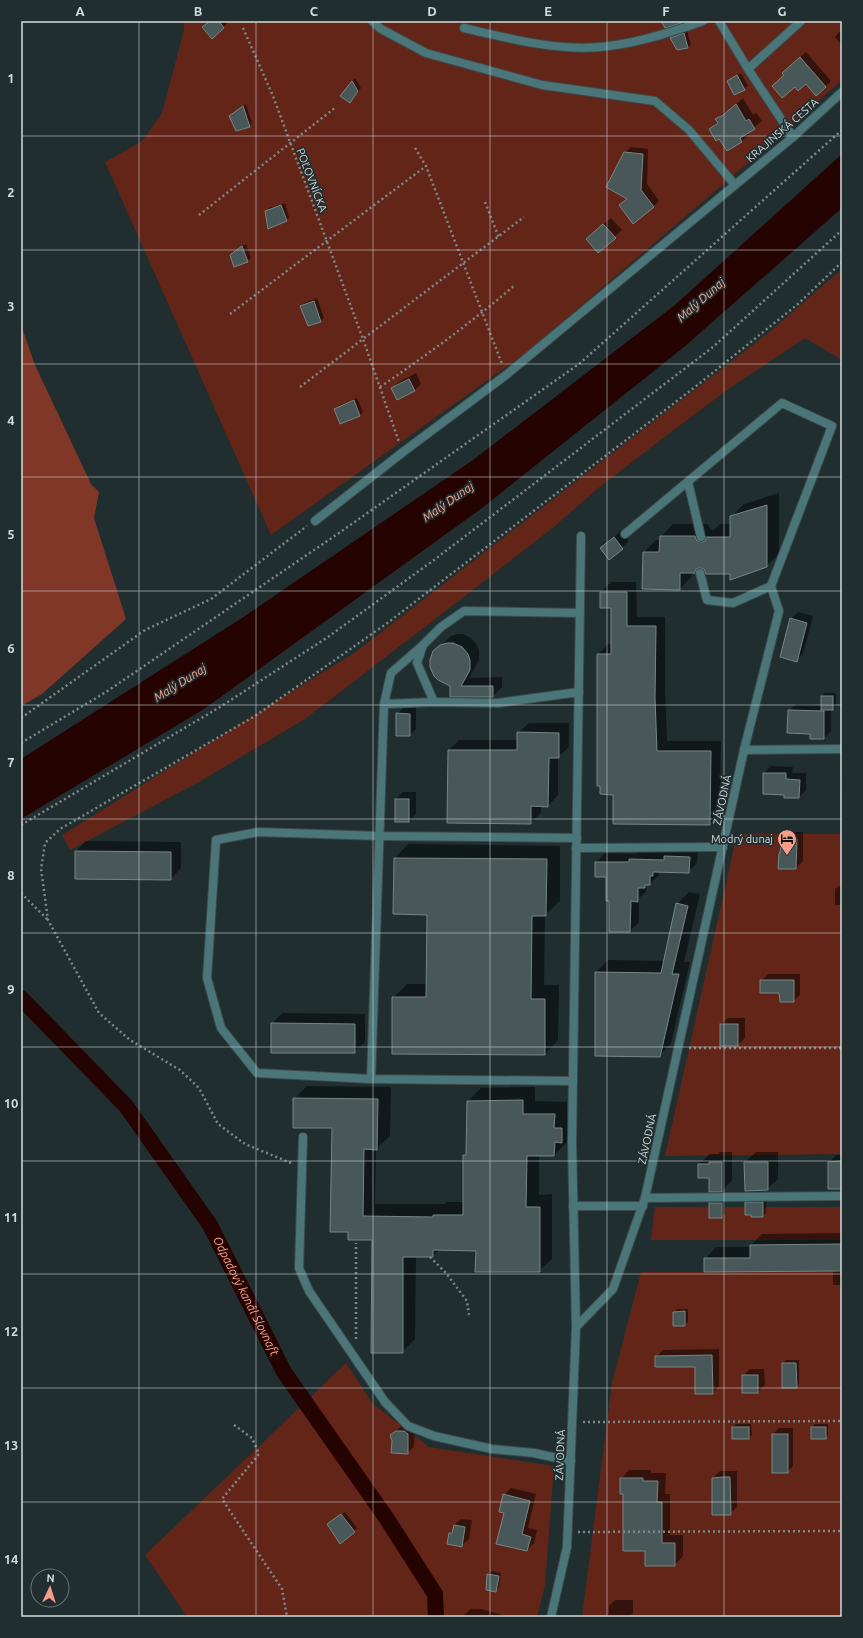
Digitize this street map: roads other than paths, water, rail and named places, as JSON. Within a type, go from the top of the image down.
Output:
[{"type":"street","points":[[372,21],[381,29],[426,53],[542,85],[655,101],[689,130],[735,184]]},
{"type":"street","points":[[464,28],[517,41],[569,47],[599,47],[632,42],[703,21]]},
{"type":"street","points":[[719,21],[748,69],[793,137]]},
{"type":"street","points":[[748,69],[801,21]]},
{"type":"street","name":"KRAJINSKÁ CESTA","points":[[314,521],[506,375],[793,137],[842,92]]},
{"type":"street","points":[[625,534],[782,404],[832,426],[771,586],[733,603],[707,600],[700,574]]},
{"type":"street","points":[[688,482],[701,536]]},
{"type":"street","points":[[576,1327],[573,1206],[573,1081],[581,536]]},
{"type":"street","name":"ZÁVODNÁ","points":[[551,1617],[566,1547],[576,1327],[613,1289],[644,1202],[744,750],[779,611],[771,586]]},
{"type":"street","points":[[371,1080],[384,704],[391,673],[441,627],[464,612],[580,613]]},
{"type":"street","points":[[423,645],[417,663],[434,702]]},
{"type":"street","points":[[384,704],[434,702],[498,703],[579,692]]},
{"type":"street","points":[[744,750],[842,749]]},
{"type":"street","points":[[573,1081],[371,1080],[257,1073],[221,1028],[208,978],[216,840],[258,832],[380,836],[577,838]]},
{"type":"street","points":[[576,848],[723,847]]},
{"type":"street","points":[[303,1137],[299,1268],[310,1291],[385,1402],[408,1426],[434,1436],[486,1448],[534,1453],[571,1461]]},
{"type":"street","points":[[573,1206],[644,1202],[842,1196]]},
{"type":"water","name":"Malý Dunaj","points":[[842,154],[842,208],[684,347],[482,508],[204,709],[21,819],[21,759],[245,616],[473,460],[675,305]]},
{"type":"waterway","name":"Odpadový kanál Slovnaft","points":[[21,998],[126,1106],[210,1225],[284,1372],[385,1516],[435,1594],[436,1617]]},
{"type":"place","name":"Modrý dunaj","points":[[787,856]]}]
